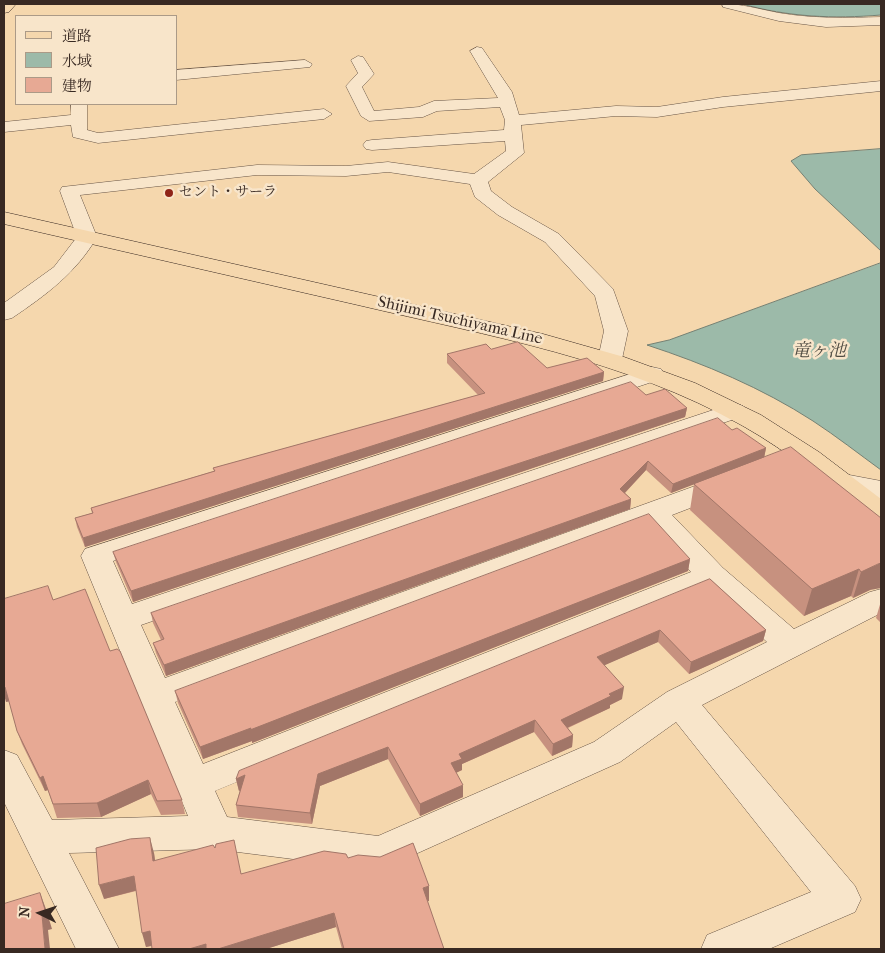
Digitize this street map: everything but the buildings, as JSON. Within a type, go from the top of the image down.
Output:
[{"type":"main road","points":[[4,9],[10,4]]},
{"type":"main road","name":"Shijimi Tsuchiyama Line","points":[[4,218],[543,340],[610,359],[652,374],[734,410],[804,454],[881,513]]},
{"type":"street","points":[[728,4],[779,17],[826,23],[881,20]]},
{"type":"street","points":[[4,313],[61,274],[80,250],[87,237],[69,191],[257,170],[337,172],[388,167],[478,180],[515,152],[504,92],[491,75],[477,51]]},
{"type":"street","points":[[358,60],[366,74],[354,86],[369,116],[423,112],[434,106],[507,102]]},
{"type":"street","points":[[178,75],[305,64]]},
{"type":"street","points":[[372,145],[512,128],[616,111],[657,112],[723,102],[881,86]]},
{"type":"street","points":[[4,127],[78,112],[79,133],[98,138],[324,114]]},
{"type":"street","points":[[478,180],[482,193],[505,211],[552,238],[605,294],[616,331],[610,359]]},
{"type":"street","points":[[214,832],[96,556],[652,374]]},
{"type":"street","points":[[123,619],[734,410]]},
{"type":"street","points":[[156,696],[653,512],[804,454]]},
{"type":"street","points":[[844,483],[881,490]]},
{"type":"street","points":[[653,512],[712,576],[791,645]]},
{"type":"street","points":[[194,784],[712,576]]},
{"type":"street","points":[[42,837],[214,832],[380,853],[607,752],[679,701],[881,600]]},
{"type":"street","points":[[679,701],[841,899],[722,949]]},
{"type":"street","points":[[4,765],[98,949]]},
{"type":"water","points":[[742,4],[881,4],[881,15],[811,16],[777,12]]},
{"type":"water","points":[[881,149],[881,251],[815,189],[791,161],[801,155]]},
{"type":"water","name":"竜ヶ池","points":[[881,263],[881,470],[822,427],[774,398],[712,369],[647,345],[669,340]]},
{"type":"place","name":"セント・サーラ","points":[[169,193]]}]
